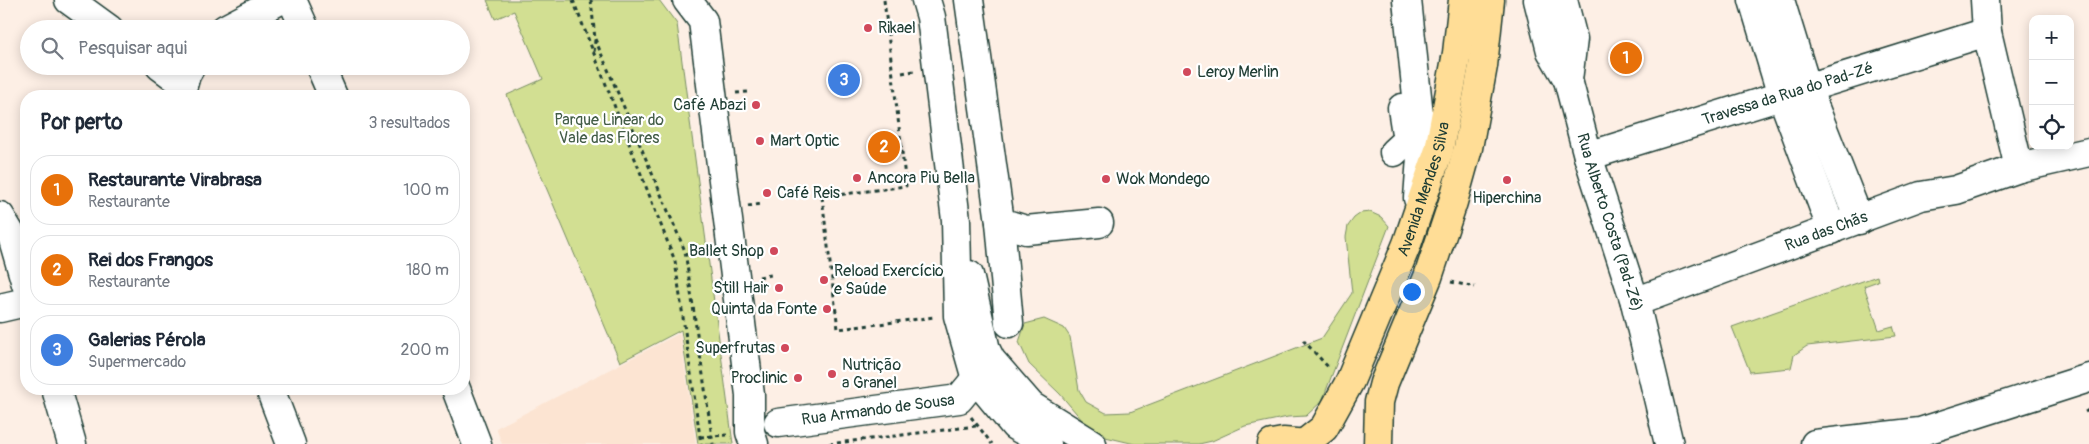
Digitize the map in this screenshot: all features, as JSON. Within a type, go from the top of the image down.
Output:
[{"type":"main road","name":"Avenida Mendes Silva","points":[[1307,444],[1324,428],[1350,381],[1417,214],[1439,150],[1457,53],[1462,0]]},
{"type":"main road","name":"Avenida Mendes Silva","points":[[1378,444],[1379,402],[1384,383],[1428,277],[1453,202],[1468,148],[1483,66],[1490,0]]},
{"type":"main road","points":[[1272,444],[1283,442],[1307,444]]},
{"type":"street","points":[[69,0],[96,20]]},
{"type":"street","points":[[242,20],[280,0]]},
{"type":"street","points":[[292,0],[301,20]]},
{"type":"street","points":[[687,0],[702,21],[750,395],[750,432],[742,439]]},
{"type":"street","points":[[969,0],[1000,222],[1009,322]]},
{"type":"street","points":[[1388,0],[1407,140],[1394,152]]},
{"type":"street","points":[[1407,0],[1422,144],[1417,214]]},
{"type":"street","points":[[1538,0],[1551,51],[1568,80]]},
{"type":"street","name":"Rua Alberto Costa (Pad-Zé)","points":[[1563,0],[1573,39],[1568,80],[1588,156],[1635,302],[1669,444]]},
{"type":"street","points":[[1754,0],[1794,92],[1859,220]]},
{"type":"street","points":[[1780,0],[1794,92],[1832,230]]},
{"type":"street","points":[[1986,0],[1987,32],[2019,168]]},
{"type":"street","points":[[930,6],[956,220],[986,350],[984,369],[1015,426],[1047,444]]},
{"type":"street","name":"Travessa da Rua do Pad-Zé","points":[[1588,156],[1987,32]]},
{"type":"street","points":[[174,75],[185,82]]},
{"type":"street","points":[[324,75],[330,90]]},
{"type":"street","name":"Rua das Chãs","points":[[1635,302],[1921,196],[1956,190],[2019,168],[2089,152]]},
{"type":"street","points":[[0,216],[12,236],[20,263]]},
{"type":"street","points":[[1000,222],[1026,230],[1099,223]]},
{"type":"street","points":[[0,308],[20,303]]},
{"type":"street","points":[[984,369],[1031,406],[1084,442]]},
{"type":"street","name":"Rua Armando de Sousa","points":[[750,395],[772,434],[959,399],[984,369]]},
{"type":"street","points":[[1816,444],[1909,439],[2089,378]]},
{"type":"street","points":[[58,395],[72,444]]},
{"type":"street","points":[[272,395],[291,444]]},
{"type":"street","points":[[458,395],[477,444]]},
{"type":"path","points":[[573,0],[674,262],[701,444]]},
{"type":"path","points":[[591,0],[596,39],[594,57]]},
{"type":"path","points":[[884,0],[906,186],[822,197],[838,329],[930,318]]},
{"type":"path","points":[[596,39],[685,251],[713,444]]},
{"type":"path","points":[[1303,340],[1336,376]]},
{"type":"path","points":[[829,444],[976,426],[992,444]]},
{"type":"path","points":[[700,438],[712,436],[742,439]]},
{"type":"shaded area","points":[[680,333],[696,444],[502,444],[496,428]]},
{"type":"green space","name":"Parque Linear do Vale das Flores","points":[[487,0],[659,0],[677,24],[733,444],[698,444],[681,330],[620,362],[507,95],[543,79],[514,11],[495,19]]},
{"type":"green space","points":[[1370,212],[1381,217],[1389,226],[1322,401],[1306,416],[1288,417],[1245,426],[1212,441],[1199,444],[1135,444],[1097,435],[1060,394],[1029,364],[1019,342],[1025,324],[1044,319],[1064,328],[1070,337],[1079,390],[1086,402],[1106,413],[1130,412],[1322,338],[1352,293],[1346,237],[1348,226],[1361,213]]},
{"type":"green space","points":[[1877,276],[1878,281],[1864,286],[1879,330],[1893,326],[1896,336],[1807,346],[1794,355],[1791,368],[1750,372],[1732,327]]},
{"type":"place","name":"Rikael","points":[[868,28]]},
{"type":"place","name":"Restaurante Virabrasa","points":[[1626,58]]},
{"type":"place","name":"Leroy Merlin","points":[[1187,72]]},
{"type":"place","name":"Galerias Pérola","points":[[844,80]]},
{"type":"place","name":"Café Abazi","points":[[756,105]]},
{"type":"place","name":"Mart Optic","points":[[760,141]]},
{"type":"place","name":"Rei dos Frangos","points":[[884,147]]},
{"type":"place","name":"Ancora Piu Bella","points":[[857,178]]},
{"type":"place","name":"Wok Mondego","points":[[1106,179]]},
{"type":"place","name":"Hiperchina","points":[[1507,180]]},
{"type":"place","name":"Café Reis","points":[[767,193]]},
{"type":"place","name":"Ballet Shop","points":[[774,251]]},
{"type":"place","name":"Reload Exercício e Saúde","points":[[824,280]]},
{"type":"place","name":"Still Hair","points":[[779,288]]},
{"type":"place","name":"Quinta da Fonte","points":[[827,309]]},
{"type":"place","name":"Superfrutas","points":[[785,348]]},
{"type":"place","name":"Nutrição a Granel","points":[[832,374]]},
{"type":"place","name":"Proclinic","points":[[798,378]]}]
